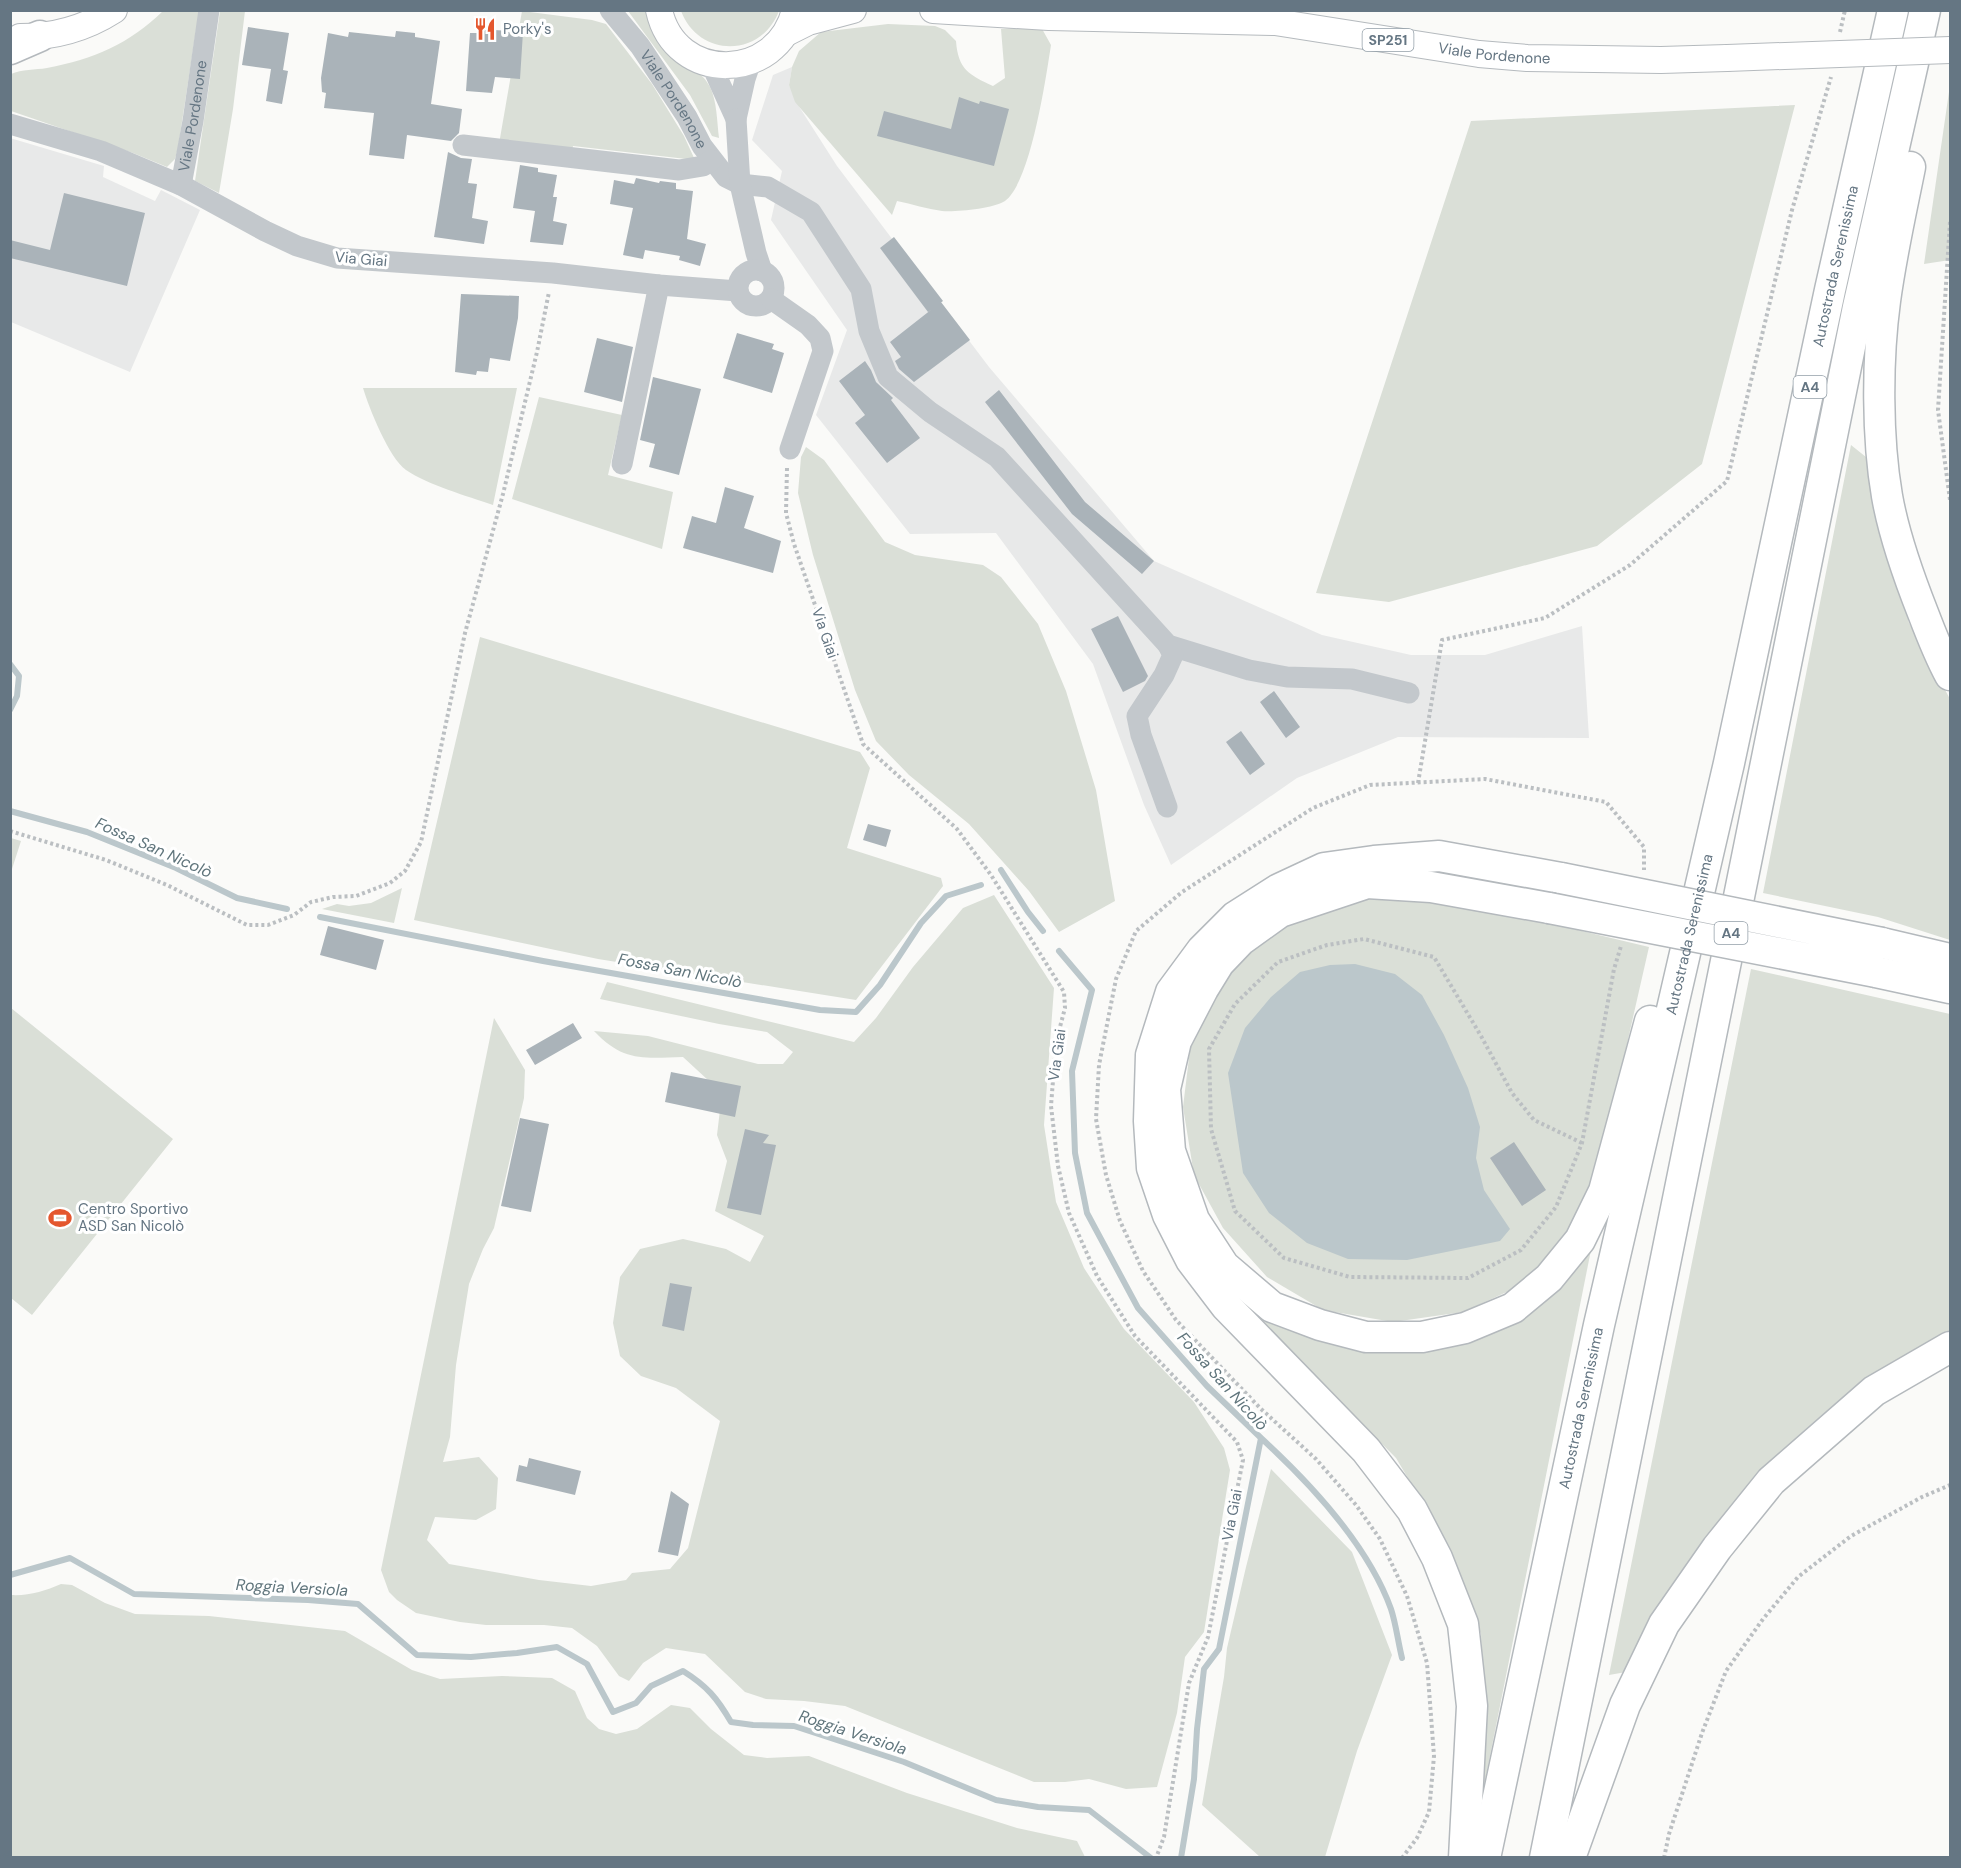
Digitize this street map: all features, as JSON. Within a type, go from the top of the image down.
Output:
[{"type":"highway","name":"Autostrada Serenissima","points":[[1485,1857],[1599,1325],[1729,763],[1830,290],[1893,10]]},
{"type":"highway","name":"Autostrada Serenissima","points":[[1545,1857],[1856,319],[1925,10]]},
{"type":"highway","points":[[1941,10],[1885,300],[1881,339],[1880,396],[1887,495],[1898,544],[1939,655],[1950,675]]},
{"type":"highway","points":[[10,49],[40,36]]},
{"type":"highway","points":[[1729,763],[1644,1040],[1604,1191],[1580,1240],[1549,1278],[1513,1308],[1465,1328],[1422,1337],[1366,1337],[1320,1325],[1272,1307],[1224,1266],[1194,1220],[1170,1151],[1165,1089],[1176,1041],[1203,988],[1219,963],[1241,940],[1280,912],[1367,883],[1431,887],[1549,908],[1876,972],[1950,988]]},
{"type":"highway","points":[[1464,1857],[1472,1706],[1463,1624],[1437,1558],[1412,1510],[1366,1450],[1226,1306],[1191,1260],[1168,1215],[1152,1168],[1149,1121],[1151,1055],[1171,992],[1202,950],[1235,917],[1279,889],[1324,868],[1439,856],[1561,878],[1882,943],[1950,959]]},
{"type":"highway","points":[[1570,1857],[1625,1705],[1664,1624],[1717,1548],[1771,1481],[1874,1391],[1950,1347]]},
{"type":"main road","points":[[10,37],[40,36],[79,27],[114,10]]},
{"type":"main road","name":"Viale Pordenone","points":[[659,10],[668,33],[680,48],[696,59],[711,64],[733,66],[751,62]]},
{"type":"main road","points":[[751,62],[768,52],[790,22],[808,22],[853,10]]},
{"type":"main road","name":"Viale Pordenone","points":[[933,10],[1049,17],[1275,22],[1479,54],[1527,58],[1661,60],[1950,50]]},
{"type":"street","name":"Viale Pordenone","points":[[181,185],[196,100],[208,10]]},
{"type":"street","name":"Viale Pordenone","points":[[610,10],[640,46],[687,117],[712,160],[726,177],[740,184]]},
{"type":"street","points":[[751,62],[744,79],[736,119],[740,184],[756,253],[762,271],[771,278],[774,288],[771,299],[755,306],[744,301],[738,291],[739,285],[745,274],[750,271],[762,271]]},
{"type":"street","points":[[711,64],[736,119]]},
{"type":"street","name":"Via Giai","points":[[10,124],[101,151],[181,185],[265,231],[316,253],[337,258],[553,273],[738,291]]},
{"type":"street","points":[[464,145],[679,170],[703,166],[712,160]]},
{"type":"street","points":[[740,184],[768,187],[811,212],[861,289],[869,331],[888,377],[930,412],[997,457],[1168,645],[1173,655],[1164,675],[1137,716],[1141,735],[1167,807]]},
{"type":"street","points":[[622,464],[659,285]]},
{"type":"street","points":[[771,299],[808,325],[820,338],[823,351],[790,449]]},
{"type":"street","points":[[1168,645],[1249,670],[1287,677],[1352,679],[1409,693]]},
{"type":"path","points":[[1840,33],[1845,10]]},
{"type":"path","points":[[1418,783],[1442,640],[1545,618],[1630,565],[1727,481],[1792,210],[1833,68]]},
{"type":"path","points":[[1950,222],[1938,410],[1950,501]]},
{"type":"path","points":[[10,831],[106,860],[167,885],[247,926],[268,925],[294,915],[310,902],[333,897],[356,896],[375,890],[390,883],[405,871],[421,842],[465,633],[508,472],[537,352],[553,273]]},
{"type":"path","name":"Via Giai","points":[[790,449],[785,483],[786,513],[794,544],[863,744],[957,829],[991,875],[1064,992],[1065,1008],[1056,1042],[1051,1106],[1058,1166],[1069,1213],[1097,1276],[1135,1336],[1236,1442],[1243,1460],[1208,1637],[1189,1683],[1164,1837],[1156,1857]]},
{"type":"path","points":[[1402,1857],[1417,1838],[1429,1812],[1434,1756],[1427,1663],[1407,1596],[1380,1539],[1356,1505],[1316,1459],[1262,1409],[1176,1320],[1143,1272],[1120,1221],[1106,1176],[1096,1119],[1099,1065],[1116,979],[1137,931],[1182,892],[1313,808],[1370,785],[1485,779],[1606,802],[1644,847],[1644,868],[1641,879]]},
{"type":"path","points":[[1582,1143],[1534,1120],[1512,1093],[1434,957],[1364,939],[1327,945],[1278,962],[1235,1004],[1209,1049],[1211,1129],[1235,1211],[1284,1258],[1350,1277],[1468,1278],[1521,1250],[1556,1207],[1582,1143],[1614,969],[1624,935]]},
{"type":"path","points":[[1664,1857],[1669,1834],[1702,1733],[1726,1671],[1763,1619],[1798,1577],[1851,1536],[1922,1497],[1950,1485]]},
{"type":"shaded area","points":[[163,11],[201,11],[178,148],[175,159],[167,167],[11,111],[11,74],[47,68],[95,55],[137,33]]},
{"type":"shaded area","points":[[220,11],[245,11],[233,109],[219,193],[195,181]]},
{"type":"shaded area","points":[[522,11],[592,20],[606,24],[652,84],[684,136],[695,160],[573,146],[572,151],[499,144]]},
{"type":"shaded area","points":[[628,11],[646,11],[655,32],[667,50],[678,61],[700,74],[707,82],[714,99],[719,138],[712,136],[690,95]]},
{"type":"shaded area","points":[[681,11],[779,11],[770,26],[759,37],[745,44],[730,46],[715,44],[701,37],[690,26]]},
{"type":"shaded area","points":[[888,24],[935,26],[945,30],[956,41],[959,58],[966,70],[993,86],[1005,78],[1001,29],[1041,27],[1051,45],[1036,128],[1022,173],[1014,190],[1005,201],[983,208],[942,211],[897,201],[892,215],[795,102],[789,85],[792,67],[799,51],[821,32]]},
{"type":"shaded area","points":[[792,67],[789,85],[800,108],[837,166],[989,367],[1154,561],[1322,635],[1411,655],[1485,655],[1582,626],[1589,738],[1398,737],[1297,778],[1171,865],[1144,805],[1093,664],[996,533],[910,534],[816,415],[847,330],[771,220],[782,171],[752,140],[773,75]]},
{"type":"shaded area","points":[[1950,85],[1950,260],[1924,264]]},
{"type":"shaded area","points":[[1795,105],[1702,464],[1597,546],[1389,602],[1316,593],[1471,121]]},
{"type":"shaded area","points":[[10,138],[104,166],[103,177],[155,201],[161,190],[200,210],[130,372],[11,322]]},
{"type":"shaded area","points":[[363,388],[517,388],[493,505],[436,485],[406,470],[387,444]]},
{"type":"shaded area","points":[[539,397],[622,415],[608,475],[673,492],[662,549],[512,499]]},
{"type":"shaded area","points":[[1851,445],[1866,457],[1909,623],[1950,699],[1950,940],[1878,917],[1763,893]]},
{"type":"shaded area","points":[[806,447],[824,460],[885,542],[915,555],[983,565],[1001,577],[1038,624],[1066,691],[1096,790],[1115,901],[1059,932],[1029,891],[969,824],[909,775],[876,741],[855,690],[813,555],[798,493],[801,457]]},
{"type":"shaded area","points":[[480,637],[860,752],[870,768],[847,848],[941,878],[943,886],[856,1000],[598,959],[414,920]]},
{"type":"shaded area","points":[[10,838],[21,841],[11,872]]},
{"type":"shaded area","points":[[402,888],[394,923],[322,909],[337,904],[349,906],[371,903]]},
{"type":"shaded area","points":[[994,895],[1054,988],[1044,1125],[1056,1202],[1084,1268],[1124,1329],[1194,1402],[1224,1448],[1230,1470],[1204,1632],[1185,1657],[1177,1713],[1157,1787],[1126,1789],[1089,1779],[1034,1782],[845,1706],[766,1699],[745,1692],[705,1654],[666,1648],[643,1663],[629,1681],[619,1676],[597,1646],[572,1628],[460,1622],[416,1613],[397,1600],[389,1592],[381,1570],[494,1018],[525,1070],[524,1098],[494,1228],[469,1284],[456,1365],[450,1437],[443,1462],[479,1457],[498,1478],[496,1509],[476,1520],[435,1517],[427,1540],[449,1564],[539,1580],[591,1586],[626,1580],[632,1573],[670,1569],[688,1548],[720,1421],[676,1388],[641,1376],[620,1356],[613,1323],[620,1277],[640,1249],[683,1239],[726,1249],[750,1262],[764,1236],[715,1211],[727,1161],[717,1135],[722,1093],[683,1057],[634,1056],[615,1048],[594,1031],[648,1036],[758,1064],[783,1064],[793,1052],[767,1032],[600,999],[607,982],[854,1042],[876,1018],[913,967],[963,908]]},
{"type":"shaded area","points":[[1388,896],[1468,904],[1649,947],[1591,1202],[1563,1246],[1511,1290],[1463,1312],[1393,1322],[1323,1310],[1267,1277],[1223,1228],[1194,1175],[1183,1107],[1193,1025],[1226,977],[1251,950],[1288,925],[1341,903]]},
{"type":"shaded area","points":[[1355,964],[1395,974],[1422,995],[1444,1035],[1468,1088],[1480,1127],[1476,1158],[1484,1190],[1510,1229],[1500,1241],[1407,1260],[1348,1259],[1307,1243],[1269,1213],[1243,1173],[1228,1073],[1245,1028],[1271,997],[1300,972],[1330,965]]},
{"type":"shaded area","points":[[1751,969],[1950,1014],[1950,1339],[1873,1382],[1632,1671],[1609,1675]]},
{"type":"shaded area","name":"Centro Sportivo ASD San Nicolò","points":[[11,1008],[173,1139],[32,1315],[11,1298]]},
{"type":"shaded area","points":[[1591,1250],[1483,1791],[1481,1634],[1440,1532],[1396,1458],[1228,1284],[1424,1348]]},
{"type":"shaded area","points":[[1271,1469],[1352,1552],[1392,1655],[1357,1751],[1325,1857],[1260,1857],[1202,1805],[1227,1648]]},
{"type":"shaded area","points":[[61,1584],[72,1585],[105,1603],[135,1614],[209,1616],[345,1631],[412,1670],[440,1679],[502,1676],[552,1678],[575,1691],[587,1718],[599,1729],[616,1734],[637,1729],[671,1705],[690,1708],[711,1729],[744,1755],[767,1758],[809,1756],[907,1793],[1017,1828],[1077,1841],[1085,1857],[11,1857],[11,1595],[24,1595]]},
{"type":"building","points":[[248,27],[289,33],[283,70],[288,71],[282,104],[266,101],[271,69],[242,65]]},
{"type":"building","points":[[479,29],[523,32],[520,79],[495,77],[492,93],[466,91],[470,33],[479,33]]},
{"type":"building","points":[[396,31],[415,33],[415,37],[440,41],[431,104],[462,109],[459,133],[451,141],[407,135],[404,159],[369,155],[374,113],[324,108],[326,93],[322,92],[321,78],[328,33],[348,37],[349,32],[395,37]]},
{"type":"building","points":[[959,97],[979,104],[980,101],[1009,109],[994,166],[877,136],[884,111],[951,129]]},
{"type":"building","points":[[448,152],[461,158],[472,159],[468,183],[477,184],[472,218],[488,221],[484,244],[434,237]]},
{"type":"building","points":[[520,165],[538,168],[538,172],[557,175],[553,197],[557,197],[553,221],[567,224],[563,245],[530,242],[535,211],[513,208]]},
{"type":"building","points":[[636,178],[659,183],[660,181],[676,183],[676,189],[693,191],[687,239],[706,244],[700,266],[679,260],[680,256],[645,250],[643,259],[623,255],[633,208],[610,204],[614,180],[634,184]]},
{"type":"building","points":[[64,193],[145,213],[127,286],[10,258],[10,240],[50,250]]},
{"type":"building","points":[[894,237],[943,301],[928,312],[880,248]]},
{"type":"building","points":[[461,294],[519,296],[518,318],[510,361],[490,358],[488,372],[477,371],[476,375],[455,372]]},
{"type":"building","points":[[941,302],[970,340],[914,382],[899,369],[895,361],[901,357],[890,342]]},
{"type":"building","points":[[737,333],[774,344],[772,349],[784,353],[772,393],[723,378]]},
{"type":"building","points":[[597,338],[633,347],[622,402],[584,392]]},
{"type":"building","points":[[865,361],[876,382],[893,398],[891,400],[920,438],[887,463],[855,423],[865,415],[839,381]]},
{"type":"building","points":[[653,377],[701,389],[679,475],[649,467],[655,444],[640,440]]},
{"type":"building","points":[[999,390],[1085,502],[1154,561],[1142,574],[1072,514],[985,402]]},
{"type":"building","points":[[725,487],[754,496],[744,528],[781,541],[773,573],[683,548],[692,516],[716,523]]},
{"type":"building","points":[[1118,616],[1148,676],[1145,681],[1123,692],[1091,629]]},
{"type":"building","points":[[1274,691],[1300,727],[1286,738],[1260,702]]},
{"type":"building","points":[[1241,731],[1265,764],[1250,775],[1226,742]]},
{"type":"building","points":[[868,824],[891,830],[886,847],[863,840]]},
{"type":"building","points":[[328,926],[384,940],[376,970],[320,955]]},
{"type":"building","points":[[573,1023],[582,1038],[535,1065],[526,1050]]},
{"type":"building","points":[[671,1072],[741,1086],[735,1117],[665,1102]]},
{"type":"building","points":[[520,1118],[549,1124],[531,1212],[501,1206]]},
{"type":"building","points":[[745,1129],[769,1135],[763,1143],[776,1145],[761,1215],[727,1208]]},
{"type":"building","points":[[1514,1142],[1546,1190],[1522,1206],[1490,1158]]},
{"type":"building","points":[[670,1283],[692,1287],[684,1331],[662,1326]]},
{"type":"building","points":[[529,1458],[581,1471],[575,1495],[516,1481],[519,1465],[527,1467]]},
{"type":"building","points":[[671,1491],[689,1504],[678,1556],[658,1552]]},
{"type":"waterway","points":[[10,664],[19,676],[17,696],[10,710]]},
{"type":"waterway","name":"Fossa San Nicolò","points":[[10,811],[87,832],[176,868],[237,898],[287,909]]},
{"type":"waterway","name":"Fossa San Nicolò","points":[[1001,870],[1043,931]]},
{"type":"waterway","name":"Fossa San Nicolò","points":[[320,917],[543,961],[820,1010],[856,1012],[880,985],[921,923],[946,896],[981,885]]},
{"type":"waterway","name":"Fossa San Nicolò","points":[[1059,951],[1092,990],[1072,1071],[1075,1153],[1087,1213],[1138,1308],[1207,1386],[1261,1438],[1219,1649],[1204,1669],[1194,1779],[1181,1858]]},
{"type":"waterway","points":[[1261,1438],[1318,1495],[1336,1516],[1368,1562],[1391,1609],[1402,1658]]},
{"type":"waterway","name":"Roggia Versiola","points":[[10,1575],[70,1558],[134,1594],[358,1604],[417,1655],[471,1657],[557,1647],[587,1664],[613,1712],[636,1703],[651,1686],[683,1671],[711,1693],[731,1722],[794,1726],[904,1762],[996,1800],[1038,1807],[1089,1810],[1151,1858]]},
{"type":"place","name":"Porky's","points":[[485,29]]},
{"type":"place","name":"Centro Sportivo ASD San Nicolò","points":[[60,1218]]}]
